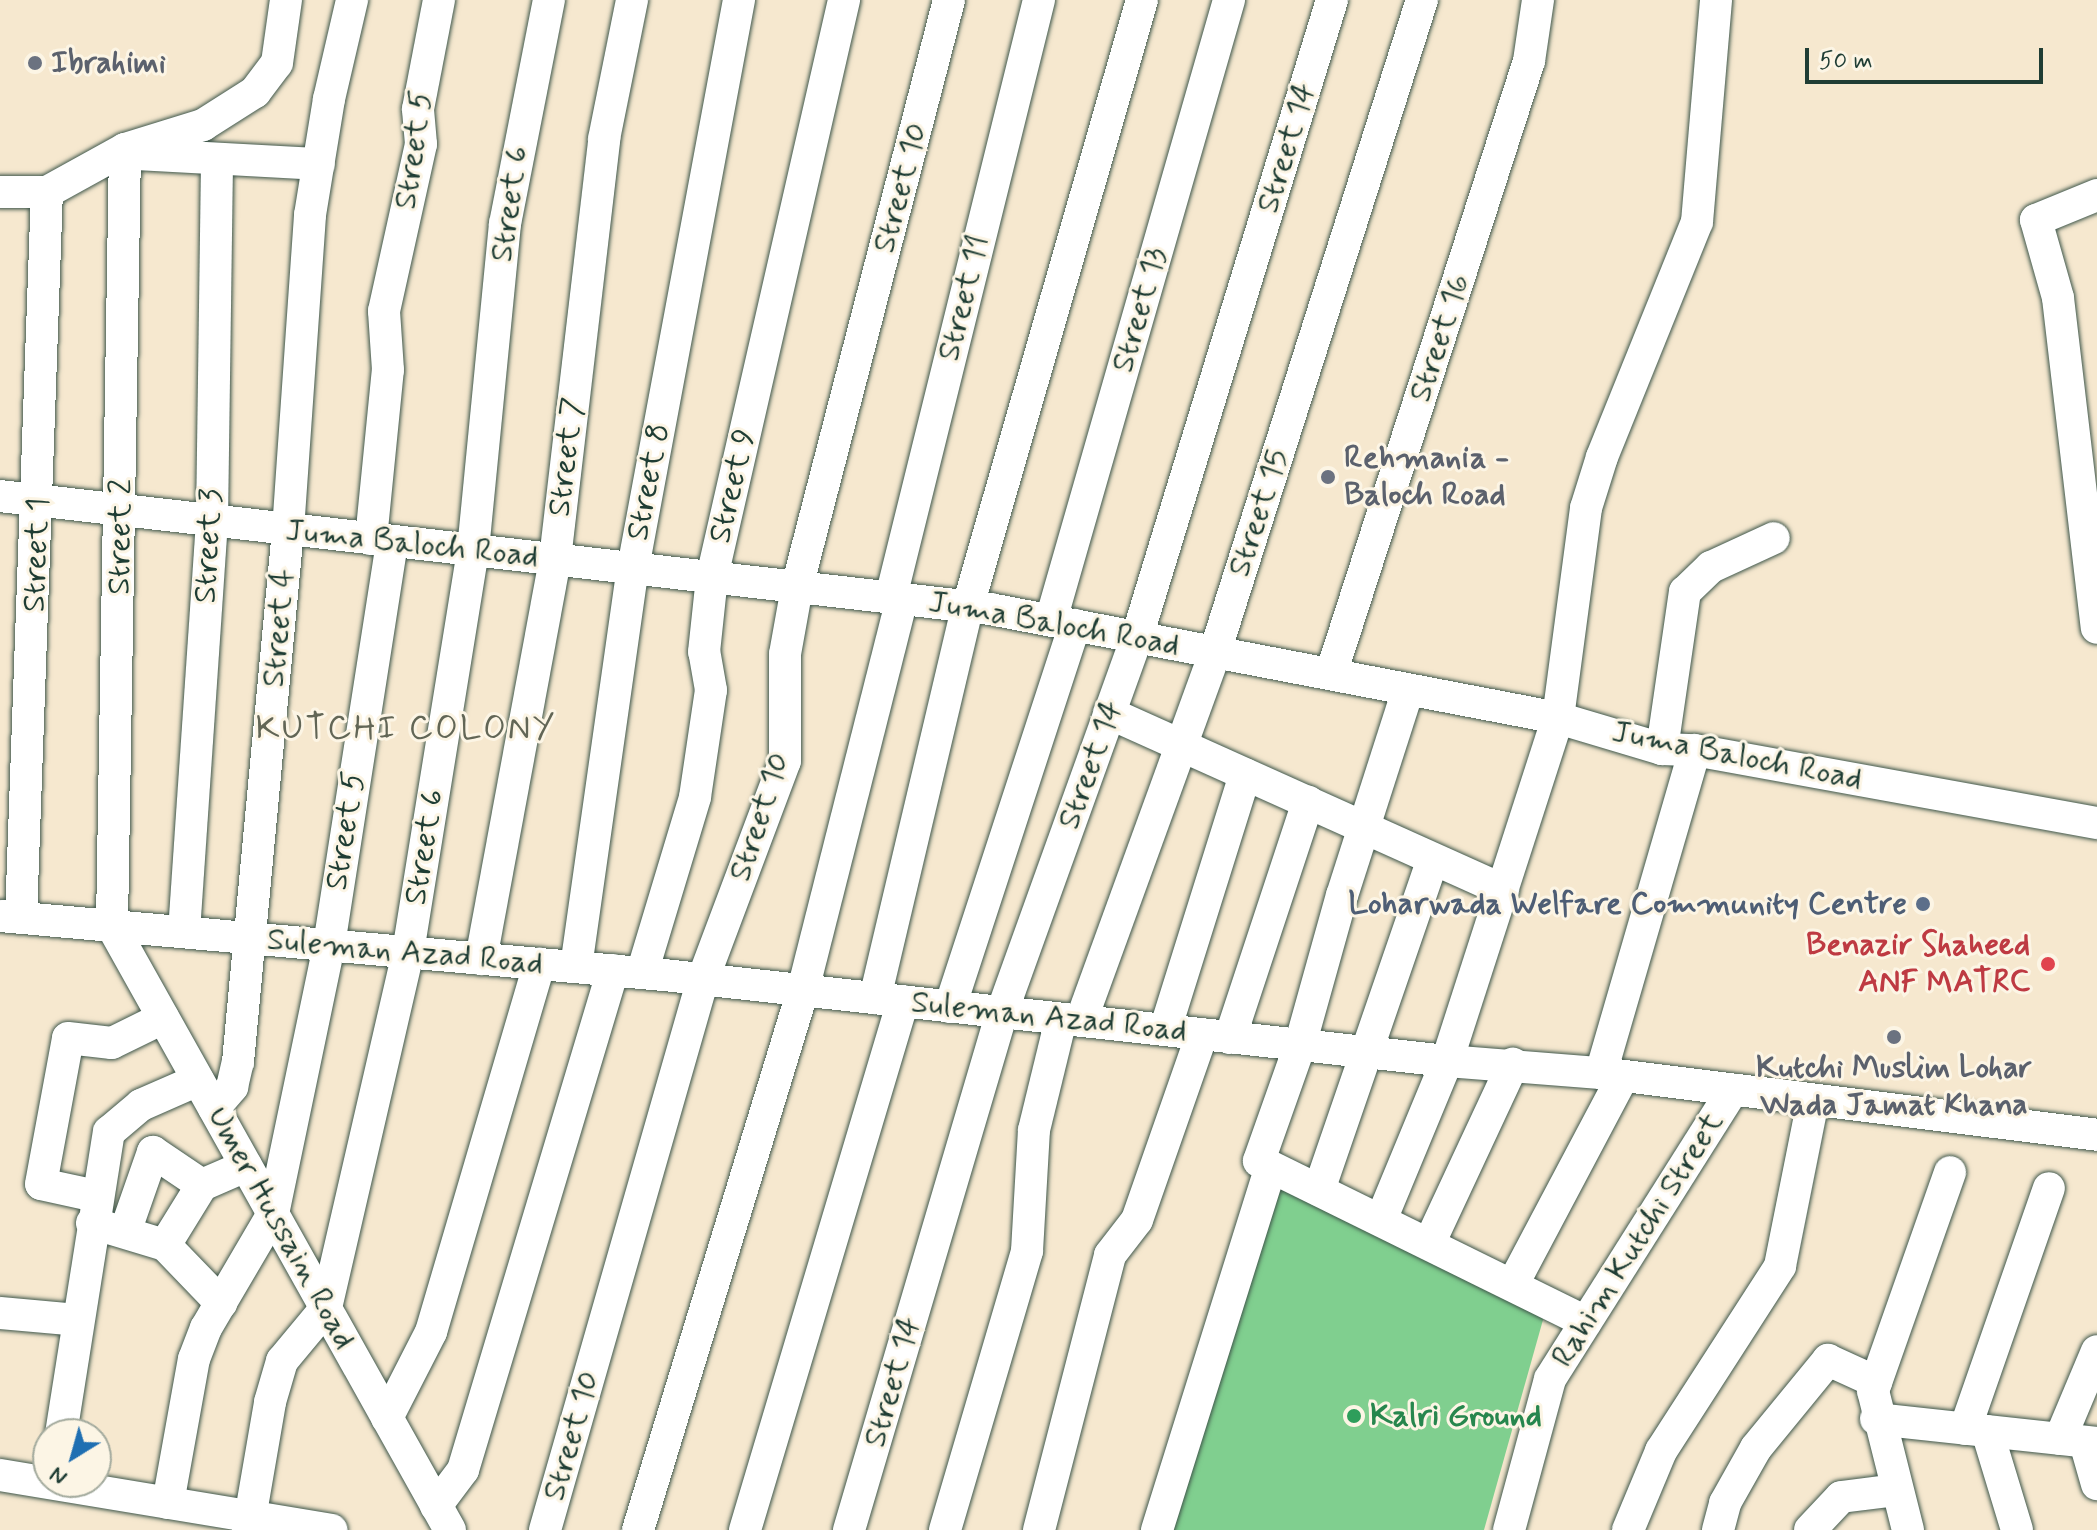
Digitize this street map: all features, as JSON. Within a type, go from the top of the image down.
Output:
[{"type":"street","points":[[0,192],[47,192],[122,152],[203,125],[255,92],[277,63],[286,0]]},
{"type":"street","name":"Street 4","points":[[206,1094],[232,1087],[238,1062],[288,530],[310,215],[352,0]]},
{"type":"street","name":"Street 5","points":[[168,1503],[194,1359],[221,1303],[273,1214],[329,945],[382,540],[388,370],[384,311],[421,144],[418,109],[439,0]]},
{"type":"street","name":"Street 6","points":[[326,1308],[408,952],[473,550],[505,224],[549,0]]},
{"type":"street","name":"Street 7","points":[[481,959],[555,559],[604,139],[632,0]]},
{"type":"street","name":"Street 8","points":[[576,967],[633,568],[739,0]]},
{"type":"street","name":"Street 9","points":[[443,1518],[463,1470],[628,972],[695,797],[707,738],[711,690],[704,652],[712,577],[844,0]]},
{"type":"street","name":"Street 10","points":[[545,1530],[703,979],[785,761],[785,654],[797,587],[949,0]]},
{"type":"street","name":"Street 11","points":[[638,1530],[803,990],[1039,0]]},
{"type":"street","points":[[745,1530],[889,1000],[968,606],[1142,0]]},
{"type":"street","name":"Street 13","points":[[950,1007],[1063,623],[1229,0]]},
{"type":"street","name":"Street 14","points":[[849,1530],[1002,1012],[1137,637],[1332,0]]},
{"type":"street","name":"Street 15","points":[[945,1530],[1027,1251],[1034,1130],[1071,1020],[1215,652],[1422,0]]},
{"type":"street","name":"Street 16","points":[[1331,674],[1529,61],[1538,0]]},
{"type":"street","points":[[1381,1220],[1447,1061],[1558,718],[1586,508],[1697,222],[1716,0]]},
{"type":"street","points":[[122,152],[319,164]]},
{"type":"street","name":"Street 2","points":[[112,926],[122,510],[122,152]]},
{"type":"street","name":"Street 3","points":[[184,932],[212,521],[217,159]]},
{"type":"street","name":"Street 1","points":[[10,916],[40,501],[47,192]]},
{"type":"street","points":[[2097,195],[2036,220],[2058,298],[2097,628]]},
{"type":"street","name":"Juma Baloch Road","points":[[0,496],[968,606],[1558,718],[1662,749],[1695,750],[2097,823]]},
{"type":"street","points":[[1662,749],[1685,592],[1723,559],[1774,538]]},
{"type":"street","points":[[1408,690],[1363,828],[1300,1045],[1259,1161],[1586,1322]]},
{"type":"street","points":[[1109,713],[1503,890]]},
{"type":"street","points":[[1513,1284],[1612,1074],[1695,750]]},
{"type":"street","points":[[1165,1030],[1245,774]]},
{"type":"street","points":[[1039,1530],[1110,1255],[1137,1220],[1216,1036],[1308,802]]},
{"type":"street","points":[[1319,1190],[1369,1053],[1433,859]]},
{"type":"street","name":"Suleman Azad Road","points":[[10,916],[703,979],[1369,1053],[1612,1074],[2097,1135]]},
{"type":"street","name":"Umer Hussain Road","points":[[112,926],[443,1518]]},
{"type":"street","points":[[387,1418],[431,1332],[539,964]]},
{"type":"street","points":[[163,1018],[112,1043],[68,1038],[41,1184],[94,1209],[125,1232],[165,1245],[221,1303]]},
{"type":"street","points":[[1429,1244],[1513,1064]]},
{"type":"street","name":"Rahim Kutchi Street","points":[[1509,1530],[1550,1379],[1733,1090]]},
{"type":"street","points":[[63,1418],[94,1209],[109,1132],[141,1105],[206,1094]]},
{"type":"street","points":[[1628,1530],[1661,1451],[1780,1266],[1813,1101]]},
{"type":"street","points":[[125,1232],[153,1152],[202,1185]]},
{"type":"street","points":[[165,1245],[202,1185],[246,1166]]},
{"type":"street","points":[[1157,1530],[1271,1167]]},
{"type":"street","points":[[1908,1530],[1876,1419],[1876,1382],[1950,1172]]},
{"type":"street","points":[[2017,1530],[1976,1430],[2049,1188]]},
{"type":"street","points":[[250,1523],[270,1402],[282,1361],[326,1308]]},
{"type":"street","points":[[0,1313],[78,1320]]},
{"type":"street","points":[[2097,1351],[2081,1441],[2097,1484]]},
{"type":"street","points":[[1718,1530],[1725,1503],[1756,1448],[1828,1360],[1876,1382]]},
{"type":"street","points":[[1876,1419],[2081,1441]]},
{"type":"street","points":[[0,1475],[32,1480]]},
{"type":"street","points":[[1810,1530],[1841,1497],[1896,1490]]},
{"type":"street","points":[[112,1493],[250,1523],[331,1530]]},
{"type":"green space","name":"Kalri Ground","points":[[1270,1166],[1548,1302],[1484,1530],[1157,1530]]},
{"type":"place","name":"Ibrahimi","points":[[35,63]]},
{"type":"place","name":"Rehmania - Baloch Road","points":[[1328,477]]},
{"type":"place","name":"Loharwada Welfare Community Centre","points":[[1923,904]]},
{"type":"place","name":"Benazir Shaheed ANF MATRC","points":[[2048,964]]},
{"type":"place","name":"Kutchi Muslim Lohar Wada Jamat Khana","points":[[1894,1037]]},
{"type":"place","name":"Kalri Ground","points":[[1354,1416]]},
{"type":"district","name":"KUTCHI COLONY","points":[[406,729]]}]
